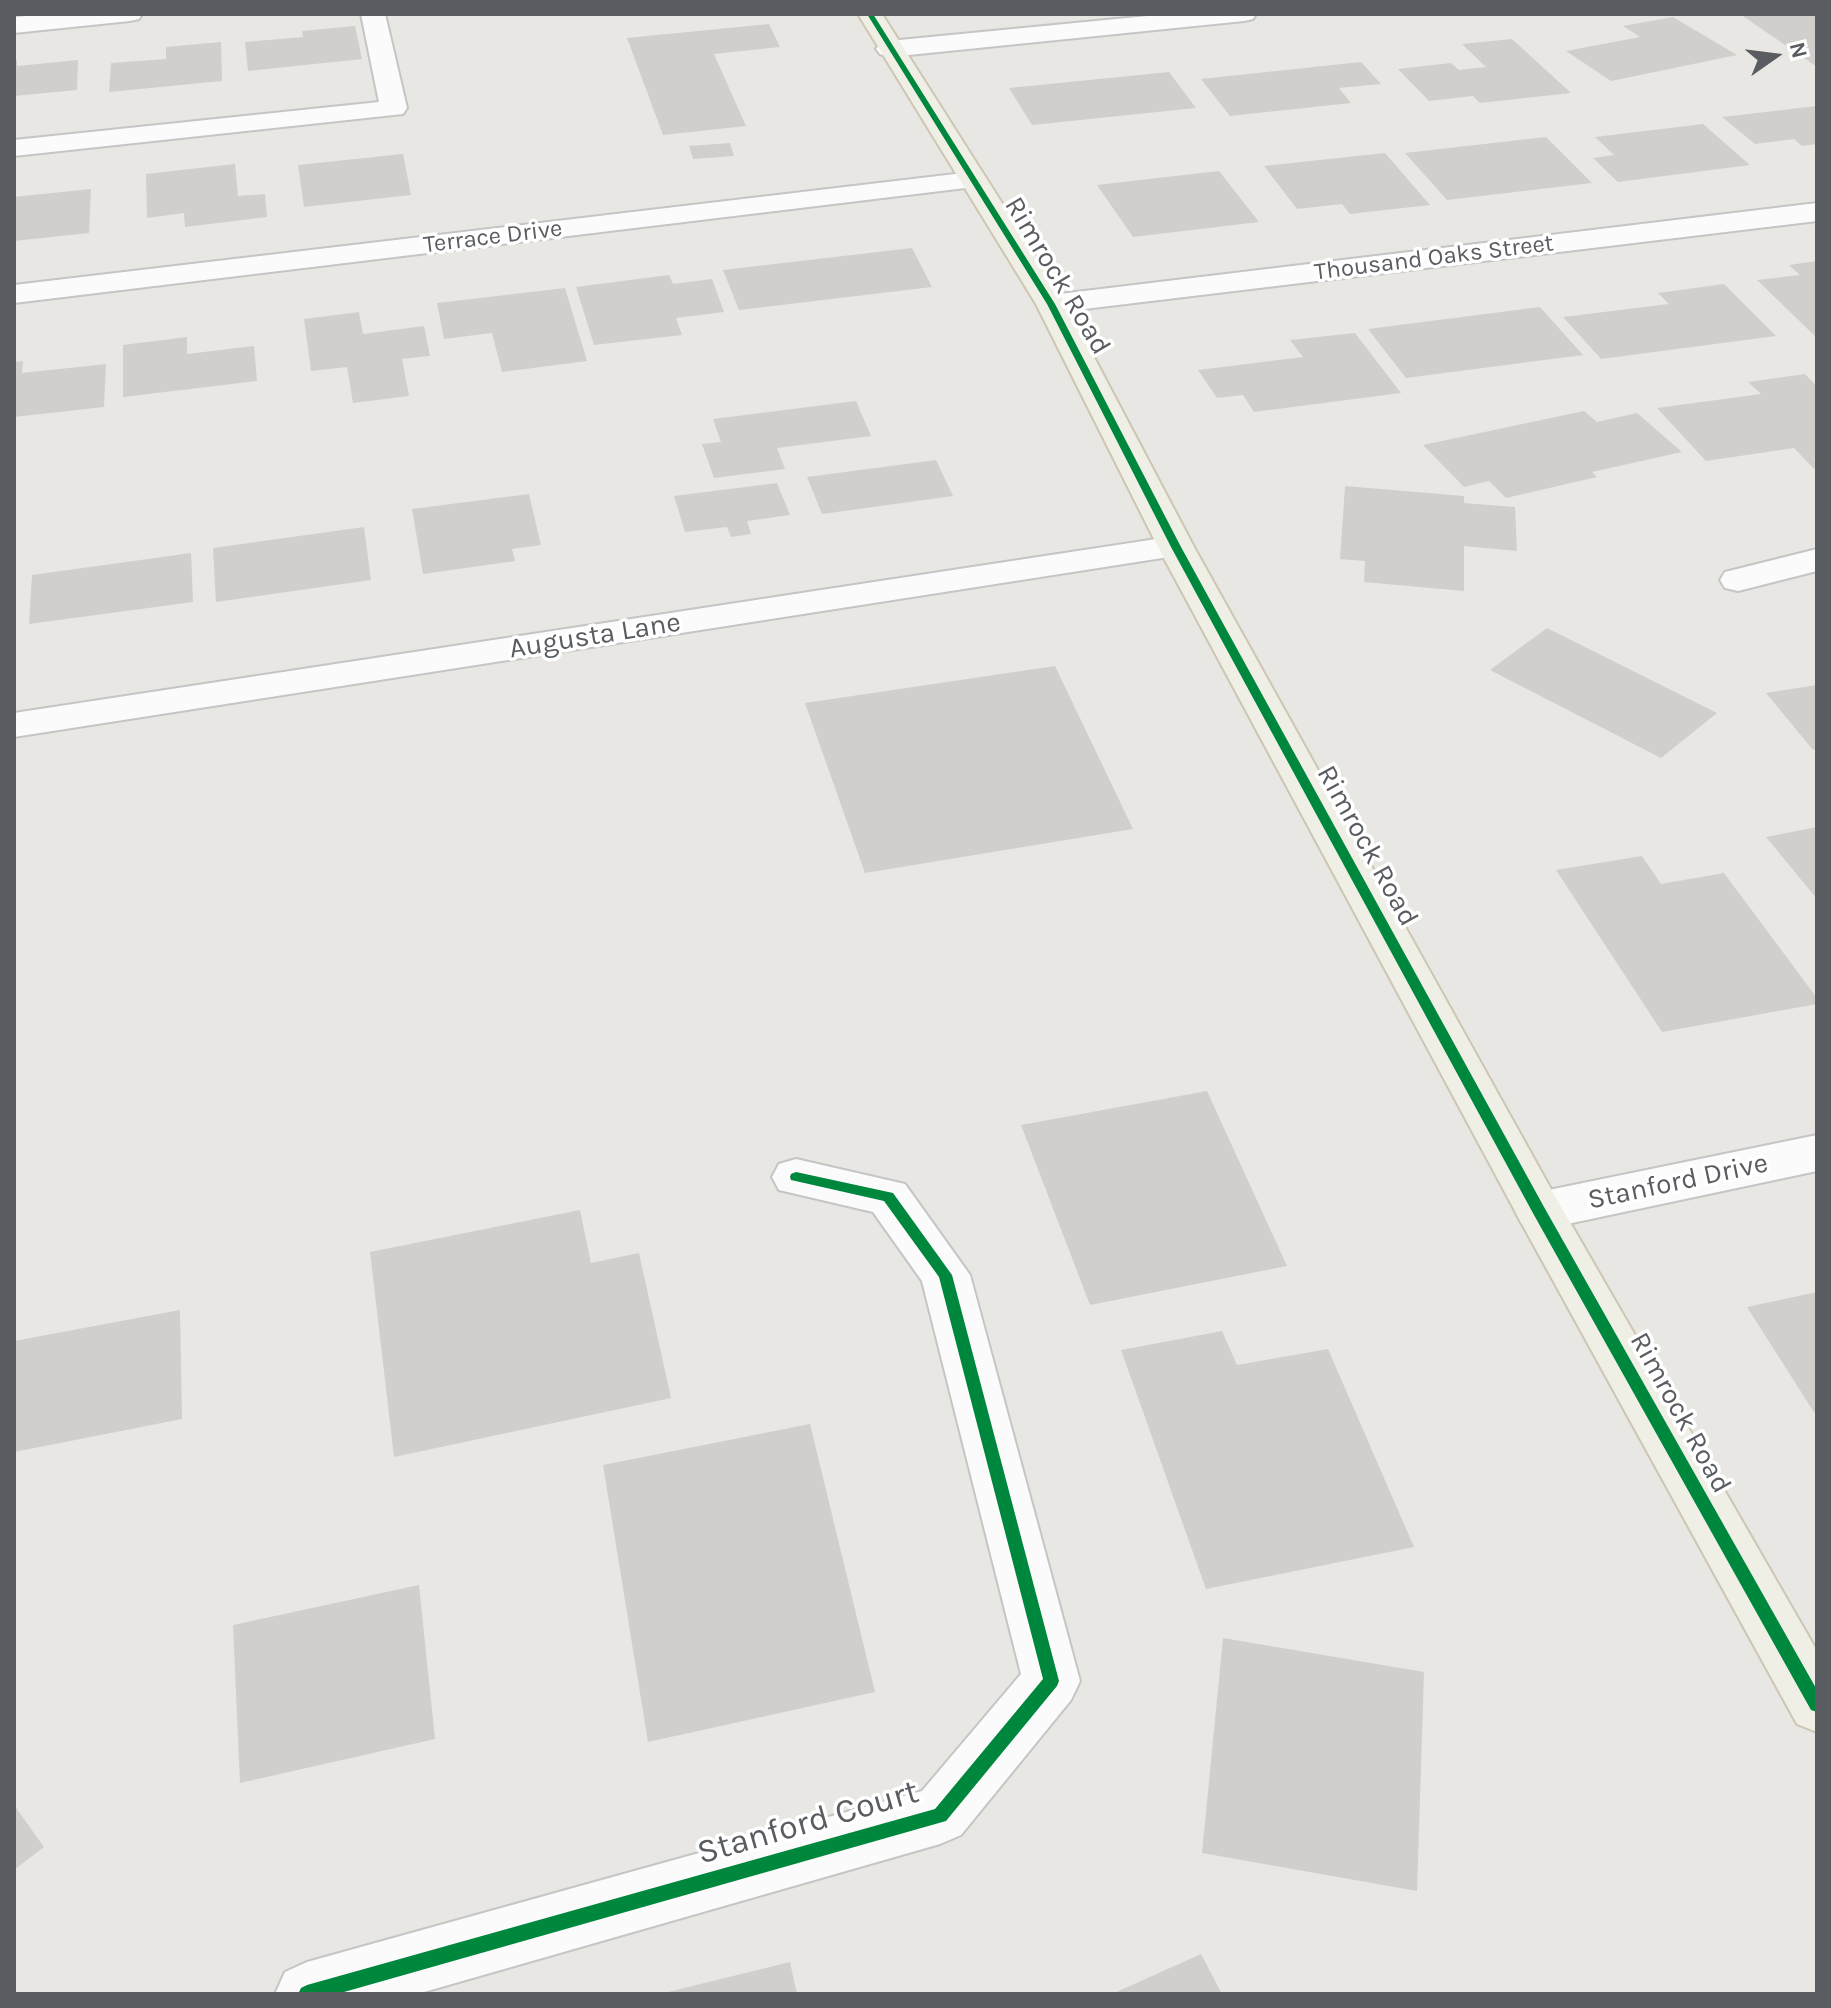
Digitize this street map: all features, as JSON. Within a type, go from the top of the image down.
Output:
[{"type":"main road","name":"Rimrock Road","points":[[880,31],[1051,304],[1176,547],[1539,1211],[1817,1705]]},
{"type":"street","points":[[14,25],[130,14]]},
{"type":"street","points":[[14,148],[394,108],[373,14]]},
{"type":"street","points":[[880,31],[1244,14]]},
{"type":"street","name":"Terrace Drive","points":[[14,294],[972,180]]},
{"type":"street","name":"Thousand Oaks Street","points":[[1051,304],[1817,212]]},
{"type":"street","name":"Augusta Lane","points":[[14,725],[1176,547]]},
{"type":"street","points":[[1738,580],[1817,560]]},
{"type":"street","name":"Stanford Drive","points":[[1539,1211],[1817,1153]]},
{"type":"street","name":"Stanford Court","points":[[307,1994],[940,1815],[1051,1681],[945,1275],[888,1197],[796,1177]]},
{"type":"building","points":[[1740,14],[1817,14],[1817,67]]},
{"type":"building","points":[[1673,17],[1737,55],[1611,81],[1566,51],[1640,37],[1623,26]]},
{"type":"building","points":[[769,24],[780,47],[714,54],[746,126],[663,135],[627,38]]},
{"type":"building","points":[[355,26],[362,59],[248,71],[245,42],[303,37],[302,31]]},
{"type":"building","points":[[1512,39],[1571,93],[1480,103],[1473,96],[1429,101],[1398,69],[1451,63],[1459,70],[1486,67],[1462,44]]},
{"type":"building","points":[[221,42],[222,81],[109,92],[111,63],[166,59],[166,47]]},
{"type":"building","points":[[14,60],[17,60],[17,66],[78,60],[77,90],[14,96]]},
{"type":"building","points":[[1361,62],[1381,84],[1339,88],[1351,103],[1230,116],[1201,79]]},
{"type":"building","points":[[1169,72],[1196,108],[1032,125],[1009,88]]},
{"type":"building","points":[[1817,106],[1817,144],[1802,146],[1794,139],[1755,144],[1722,117]]},
{"type":"building","points":[[1703,124],[1750,165],[1618,182],[1593,158],[1614,155],[1595,137]]},
{"type":"building","points":[[1546,137],[1592,183],[1447,200],[1405,153]]},
{"type":"building","points":[[730,143],[734,156],[693,159],[689,146]]},
{"type":"building","points":[[1385,153],[1430,205],[1350,214],[1342,204],[1297,209],[1264,166]]},
{"type":"building","points":[[403,154],[411,195],[304,207],[298,165]]},
{"type":"building","points":[[235,164],[238,196],[265,194],[267,217],[185,227],[184,213],[147,218],[146,174]]},
{"type":"building","points":[[1219,171],[1259,222],[1133,237],[1097,185]]},
{"type":"building","points":[[91,189],[89,233],[14,241],[14,197]]},
{"type":"building","points":[[912,248],[932,287],[739,310],[723,270]]},
{"type":"building","points":[[1817,261],[1817,338],[1757,280],[1800,275],[1789,265]]},
{"type":"building","points":[[669,275],[673,284],[712,279],[724,312],[676,318],[682,335],[594,345],[576,287]]},
{"type":"building","points":[[1724,284],[1776,336],[1601,359],[1563,317],[1669,304],[1658,293]]},
{"type":"building","points":[[565,288],[587,361],[502,372],[492,333],[444,339],[437,303]]},
{"type":"building","points":[[1540,307],[1583,355],[1406,378],[1368,329]]},
{"type":"building","points":[[359,312],[363,334],[424,326],[430,356],[402,359],[409,396],[353,403],[347,367],[311,371],[304,319]]},
{"type":"building","points":[[1355,333],[1401,393],[1254,412],[1243,395],[1217,398],[1198,370],[1303,357],[1290,340]]},
{"type":"building","points":[[187,337],[187,354],[254,346],[257,381],[123,397],[123,345]]},
{"type":"building","points":[[23,361],[22,373],[106,364],[104,407],[14,417],[14,362]]},
{"type":"building","points":[[1805,374],[1817,386],[1817,472],[1794,448],[1706,461],[1657,408],[1761,394],[1748,382]]},
{"type":"building","points":[[856,401],[871,436],[777,448],[785,469],[714,478],[702,444],[721,442],[713,419]]},
{"type":"building","points":[[1584,411],[1597,422],[1637,413],[1682,452],[1592,472],[1597,477],[1506,498],[1489,481],[1464,487],[1423,445]]},
{"type":"building","points":[[936,460],[953,496],[822,514],[807,477]]},
{"type":"building","points":[[777,483],[790,515],[747,521],[751,534],[731,537],[727,527],[685,532],[674,496]]},
{"type":"building","points":[[1345,486],[1464,496],[1464,503],[1515,507],[1517,551],[1464,546],[1464,591],[1364,582],[1365,561],[1340,559]]},
{"type":"building","points":[[529,494],[541,545],[512,549],[515,561],[423,574],[412,509]]},
{"type":"building","points":[[364,527],[371,580],[216,602],[213,548]]},
{"type":"building","points":[[191,553],[193,602],[29,624],[32,575]]},
{"type":"building","points":[[1547,628],[1717,713],[1661,758],[1490,670]]},
{"type":"building","points":[[1055,666],[1133,829],[865,873],[805,703]]},
{"type":"building","points":[[1817,685],[1817,749],[1813,750],[1766,693]]},
{"type":"building","points":[[1817,827],[1817,899],[1766,837]]},
{"type":"building","points":[[1642,856],[1661,884],[1724,873],[1817,998],[1817,1004],[1662,1032],[1556,870]]},
{"type":"building","points":[[1207,1091],[1287,1266],[1090,1305],[1021,1125]]},
{"type":"building","points":[[580,1210],[591,1263],[639,1253],[671,1398],[394,1457],[370,1252]]},
{"type":"building","points":[[1817,1292],[1817,1417],[1747,1307]]},
{"type":"building","points":[[180,1310],[182,1419],[14,1452],[14,1341]]},
{"type":"building","points":[[1222,1331],[1237,1365],[1328,1349],[1414,1547],[1206,1589],[1121,1350]]},
{"type":"building","points":[[810,1424],[875,1692],[648,1742],[603,1465]]},
{"type":"building","points":[[419,1585],[435,1739],[240,1783],[233,1625]]},
{"type":"building","points":[[1223,1638],[1424,1672],[1417,1891],[1202,1853]]},
{"type":"building","points":[[14,1805],[44,1847],[14,1870]]},
{"type":"building","points":[[1201,1954],[1222,1994],[1112,1994]]},
{"type":"building","points":[[790,1962],[797,1994],[664,1994],[664,1993]]},
{"type":"cycle path","points":[[870,14],[1051,304],[1176,547],[1539,1211],[1817,1705]]},
{"type":"cycle path","points":[[307,1994],[940,1815],[1051,1681],[945,1275],[888,1197],[796,1177]]}]
